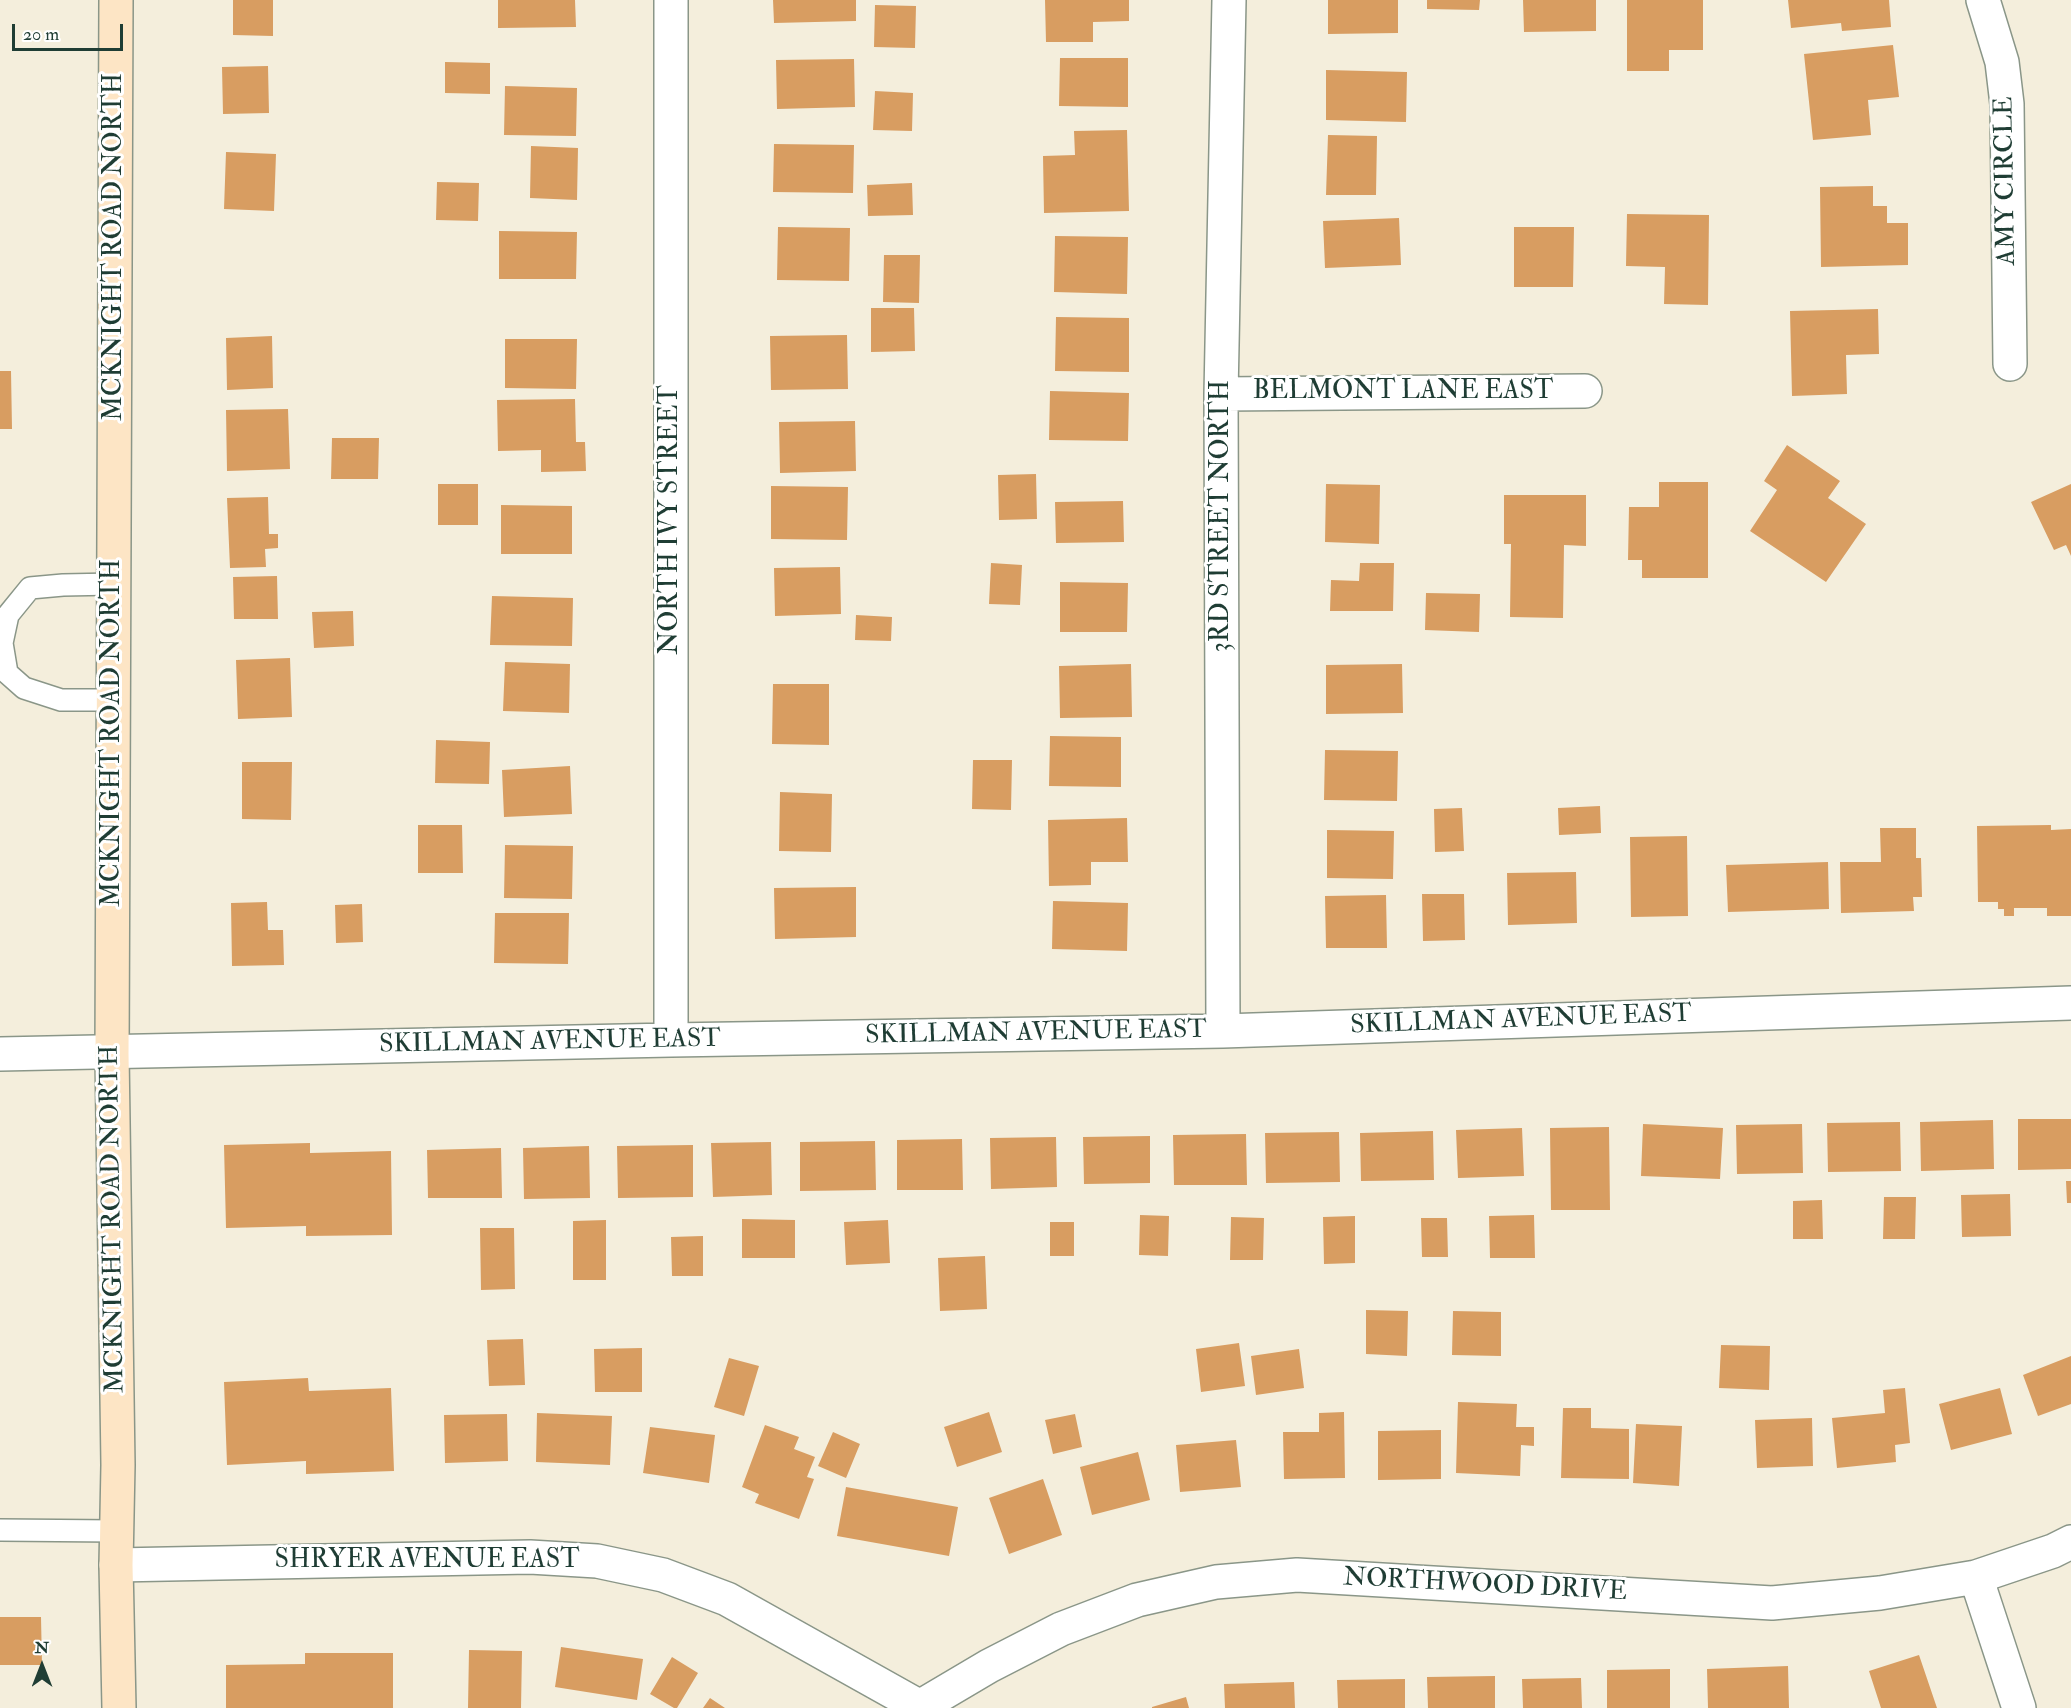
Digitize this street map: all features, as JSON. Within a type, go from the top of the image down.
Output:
[{"type":"street","name":"MCKNIGHT ROAD NORTH","points":[[116,0],[112,1053],[119,1708]]},
{"type":"street","name":"NORTH IVY STREET","points":[[671,0],[671,1040]]},
{"type":"street","name":"3RD STREET NORTH","points":[[1223,1031],[1221,394],[1229,0]]},
{"type":"street","name":"AMY CIRCLE","points":[[1983,0],[2002,62],[2007,104],[2010,364]]},
{"type":"street","name":"BELMONT LANE EAST","points":[[1221,394],[1585,391]]},
{"type":"street","name":"SKILLMAN AVENUE EAST","points":[[0,1054],[1223,1031],[2071,1003]]},
{"type":"street","name":"NORTHWOOD DRIVE","points":[[919,1707],[989,1666],[1061,1629],[1137,1600],[1216,1582],[1298,1575],[1772,1603],[1880,1593],[1976,1577],[2053,1551],[2071,1542]]},
{"type":"street","name":"SHRYER AVENUE EAST","points":[[116,1565],[530,1557],[597,1560],[663,1575],[727,1599],[919,1707]]},
{"type":"street","points":[[1976,1577],[2019,1708]]},
{"type":"lane","points":[[113,700],[61,700],[24,688],[7,673],[2,643],[8,615],[30,588],[114,584]]},
{"type":"lane","points":[[0,1530],[116,1531]]},
{"type":"building","points":[[233,0],[273,0],[273,36],[233,35]]},
{"type":"building","points":[[498,0],[575,0],[576,27],[498,28]]},
{"type":"building","points":[[773,0],[856,0],[856,21],[774,23]]},
{"type":"building","points":[[1045,0],[1129,0],[1129,21],[1093,22],[1093,42],[1046,42]]},
{"type":"building","points":[[1328,0],[1398,0],[1398,33],[1328,34]]},
{"type":"building","points":[[1427,0],[1480,0],[1479,10],[1427,9]]},
{"type":"building","points":[[1523,0],[1596,0],[1596,31],[1524,32]]},
{"type":"building","points":[[1627,0],[1703,0],[1703,50],[1669,50],[1669,71],[1627,71]]},
{"type":"building","points":[[1788,0],[1889,0],[1891,27],[1842,31],[1841,23],[1791,28]]},
{"type":"building","points":[[875,5],[916,6],[915,48],[874,47]]},
{"type":"building","points":[[1893,45],[1899,97],[1868,100],[1871,135],[1813,140],[1804,54]]},
{"type":"building","points":[[1060,58],[1128,58],[1128,107],[1059,106]]},
{"type":"building","points":[[854,59],[855,107],[777,109],[776,60]]},
{"type":"building","points":[[445,62],[490,63],[490,94],[445,93]]},
{"type":"building","points":[[268,66],[269,113],[223,114],[222,67]]},
{"type":"building","points":[[1326,70],[1407,72],[1406,122],[1326,120]]},
{"type":"building","points":[[505,86],[577,88],[576,136],[504,135]]},
{"type":"building","points":[[875,91],[913,93],[912,131],[873,130]]},
{"type":"building","points":[[1127,130],[1129,211],[1044,213],[1043,156],[1075,155],[1074,131]]},
{"type":"building","points":[[1328,135],[1377,136],[1376,195],[1326,195]]},
{"type":"building","points":[[774,144],[854,145],[853,193],[773,192]]},
{"type":"building","points":[[531,146],[578,148],[577,200],[530,198]]},
{"type":"building","points":[[226,152],[276,154],[274,211],[224,209]]},
{"type":"building","points":[[437,182],[479,183],[478,221],[436,220]]},
{"type":"building","points":[[912,183],[913,215],[868,216],[867,185]]},
{"type":"building","points":[[1873,186],[1873,206],[1887,206],[1887,223],[1908,223],[1908,265],[1821,267],[1820,187]]},
{"type":"building","points":[[1627,214],[1709,215],[1708,305],[1664,304],[1665,267],[1626,266]]},
{"type":"building","points":[[1399,218],[1401,265],[1325,268],[1323,221]]},
{"type":"building","points":[[778,227],[850,228],[849,281],[777,280]]},
{"type":"building","points":[[1514,227],[1574,227],[1573,287],[1514,287]]},
{"type":"building","points":[[499,231],[577,232],[576,279],[499,279]]},
{"type":"building","points":[[1055,236],[1128,237],[1127,294],[1054,292]]},
{"type":"building","points":[[884,255],[920,255],[919,303],[883,302]]},
{"type":"building","points":[[871,308],[914,308],[915,351],[871,352]]},
{"type":"building","points":[[1878,309],[1879,354],[1846,355],[1847,394],[1792,396],[1790,311]]},
{"type":"building","points":[[1056,317],[1129,318],[1129,372],[1055,371]]},
{"type":"building","points":[[847,335],[848,389],[771,390],[770,336]]},
{"type":"building","points":[[272,336],[273,388],[227,390],[226,338]]},
{"type":"building","points":[[505,339],[577,339],[576,389],[505,388]]},
{"type":"building","points":[[0,371],[11,371],[12,429],[0,429]]},
{"type":"building","points":[[1050,391],[1129,393],[1128,441],[1049,440]]},
{"type":"building","points":[[575,399],[576,442],[585,442],[586,471],[541,472],[541,450],[498,451],[497,400]]},
{"type":"building","points":[[288,409],[290,469],[227,471],[226,410]]},
{"type":"building","points":[[855,421],[856,471],[780,473],[779,422]]},
{"type":"building","points":[[332,438],[379,438],[378,479],[331,479]]},
{"type":"building","points":[[1787,445],[1840,481],[1828,498],[1866,524],[1826,582],[1750,531],[1777,490],[1764,481]]},
{"type":"building","points":[[1036,474],[1037,519],[999,520],[998,475]]},
{"type":"building","points":[[1659,482],[1708,482],[1708,578],[1642,578],[1642,560],[1628,560],[1629,507],[1659,507]]},
{"type":"building","points":[[438,484],[478,484],[478,525],[438,525]]},
{"type":"building","points":[[1326,484],[1380,485],[1379,544],[1325,542]]},
{"type":"building","points":[[2071,484],[2071,556],[2066,545],[2054,550],[2031,502]]},
{"type":"building","points":[[771,486],[848,487],[847,540],[771,539]]},
{"type":"building","points":[[1504,495],[1586,495],[1586,546],[1564,545],[1563,618],[1510,617],[1511,544],[1504,544]]},
{"type":"building","points":[[268,497],[269,534],[278,534],[278,548],[265,549],[266,567],[230,568],[227,498]]},
{"type":"building","points":[[1123,501],[1124,542],[1056,543],[1055,502]]},
{"type":"building","points":[[501,505],[572,506],[572,554],[501,554]]},
{"type":"building","points":[[991,563],[1022,565],[1020,605],[989,604]]},
{"type":"building","points":[[1360,563],[1394,563],[1393,611],[1330,611],[1331,580],[1359,581]]},
{"type":"building","points":[[840,567],[841,614],[775,616],[774,568]]},
{"type":"building","points":[[277,576],[278,619],[234,619],[233,577]]},
{"type":"building","points":[[1060,582],[1128,583],[1127,632],[1060,632]]},
{"type":"building","points":[[1426,593],[1480,594],[1479,632],[1425,630]]},
{"type":"building","points":[[492,596],[573,598],[572,646],[490,645]]},
{"type":"building","points":[[353,611],[354,646],[314,648],[312,612]]},
{"type":"building","points":[[856,615],[892,617],[891,641],[855,640]]},
{"type":"building","points":[[290,658],[292,717],[238,719],[236,660]]},
{"type":"building","points":[[505,662],[570,664],[569,713],[503,711]]},
{"type":"building","points":[[1131,664],[1132,717],[1060,718],[1059,666]]},
{"type":"building","points":[[1402,664],[1403,713],[1326,714],[1326,665]]},
{"type":"building","points":[[773,684],[829,684],[829,745],[772,744]]},
{"type":"building","points":[[1050,736],[1121,737],[1121,787],[1049,786]]},
{"type":"building","points":[[436,740],[490,742],[489,784],[435,783]]},
{"type":"building","points":[[1325,750],[1398,751],[1397,801],[1324,800]]},
{"type":"building","points":[[973,760],[1012,760],[1011,810],[972,809]]},
{"type":"building","points":[[242,762],[292,762],[291,820],[242,819]]},
{"type":"building","points":[[570,766],[572,814],[504,817],[502,770]]},
{"type":"building","points":[[780,792],[832,794],[831,852],[779,851]]},
{"type":"building","points":[[1600,806],[1601,833],[1559,835],[1558,808]]},
{"type":"building","points":[[1462,808],[1464,851],[1435,852],[1434,809]]},
{"type":"building","points":[[1127,818],[1128,862],[1091,862],[1091,885],[1049,886],[1048,820]]},
{"type":"building","points":[[418,825],[462,825],[463,873],[418,873]]},
{"type":"building","points":[[2051,825],[2051,830],[2071,829],[2071,916],[2047,916],[2047,908],[2014,908],[2014,916],[2004,916],[2004,909],[1998,909],[1998,902],[1978,902],[1977,826]]},
{"type":"building","points":[[1880,828],[1916,828],[1916,858],[1921,858],[1922,897],[1913,897],[1914,911],[1841,913],[1840,862],[1881,862]]},
{"type":"building","points":[[1327,830],[1394,831],[1393,879],[1327,878]]},
{"type":"building","points":[[1687,836],[1688,916],[1631,917],[1630,837]]},
{"type":"building","points":[[505,845],[573,846],[572,899],[504,898]]},
{"type":"building","points":[[1828,862],[1829,909],[1728,912],[1726,865]]},
{"type":"building","points":[[1576,872],[1577,923],[1508,925],[1507,873]]},
{"type":"building","points":[[856,887],[856,937],[775,939],[774,888]]},
{"type":"building","points":[[1422,894],[1464,894],[1465,940],[1423,941]]},
{"type":"building","points":[[1386,895],[1387,948],[1326,948],[1325,896]]},
{"type":"building","points":[[1053,901],[1128,903],[1127,951],[1052,949]]},
{"type":"building","points":[[267,902],[268,930],[283,930],[284,965],[232,966],[231,903]]},
{"type":"building","points":[[362,904],[363,942],[336,943],[335,905]]},
{"type":"building","points":[[495,913],[569,913],[568,964],[494,963]]},
{"type":"building","points":[[2018,1119],[2071,1119],[2071,1169],[2018,1170]]},
{"type":"building","points":[[1993,1120],[1994,1169],[1921,1171],[1920,1122]]},
{"type":"building","points":[[1900,1122],[1901,1171],[1828,1172],[1827,1123]]},
{"type":"building","points":[[1643,1124],[1723,1128],[1720,1179],[1641,1176]]},
{"type":"building","points":[[1802,1124],[1803,1173],[1737,1174],[1736,1125]]},
{"type":"building","points":[[1609,1127],[1610,1210],[1551,1210],[1550,1128]]},
{"type":"building","points":[[1522,1128],[1524,1176],[1458,1178],[1456,1130]]},
{"type":"building","points":[[1433,1131],[1434,1180],[1361,1181],[1360,1133]]},
{"type":"building","points":[[1339,1132],[1340,1182],[1266,1183],[1265,1133]]},
{"type":"building","points":[[1246,1134],[1247,1185],[1174,1185],[1173,1135]]},
{"type":"building","points":[[1150,1136],[1150,1183],[1084,1184],[1083,1137]]},
{"type":"building","points":[[1056,1137],[1057,1187],[991,1189],[990,1138]]},
{"type":"building","points":[[962,1139],[963,1190],[897,1190],[897,1140]]},
{"type":"building","points":[[875,1141],[876,1190],[800,1191],[800,1142]]},
{"type":"building","points":[[771,1142],[772,1195],[713,1197],[711,1143]]},
{"type":"building","points":[[310,1143],[310,1153],[391,1151],[392,1235],[306,1236],[306,1226],[226,1228],[224,1145]]},
{"type":"building","points":[[693,1145],[693,1197],[618,1198],[617,1146]]},
{"type":"building","points":[[589,1146],[590,1198],[524,1199],[523,1148]]},
{"type":"building","points":[[501,1148],[502,1198],[428,1198],[427,1150]]},
{"type":"building","points":[[2066,1181],[2071,1181],[2071,1203],[2067,1203]]},
{"type":"building","points":[[2010,1194],[2011,1236],[1962,1237],[1961,1195]]},
{"type":"building","points":[[1884,1197],[1916,1197],[1915,1239],[1883,1239]]},
{"type":"building","points":[[1822,1200],[1823,1239],[1793,1239],[1793,1201]]},
{"type":"building","points":[[1140,1215],[1169,1216],[1168,1256],[1139,1255]]},
{"type":"building","points":[[1534,1215],[1535,1258],[1490,1258],[1489,1216]]},
{"type":"building","points":[[1355,1216],[1355,1263],[1324,1264],[1323,1217]]},
{"type":"building","points":[[1231,1217],[1264,1218],[1263,1260],[1230,1260]]},
{"type":"building","points":[[1421,1218],[1447,1218],[1448,1257],[1422,1257]]},
{"type":"building","points":[[742,1219],[795,1220],[795,1258],[742,1258]]},
{"type":"building","points":[[606,1220],[606,1280],[573,1280],[573,1221]]},
{"type":"building","points":[[888,1220],[890,1263],[846,1265],[844,1222]]},
{"type":"building","points":[[1050,1222],[1074,1222],[1074,1256],[1050,1256]]},
{"type":"building","points":[[480,1228],[514,1228],[515,1289],[481,1290]]},
{"type":"building","points":[[703,1236],[703,1276],[672,1276],[671,1237]]},
{"type":"building","points":[[985,1256],[987,1309],[940,1311],[938,1258]]},
{"type":"building","points":[[1366,1310],[1408,1311],[1407,1356],[1366,1354]]},
{"type":"building","points":[[1453,1311],[1501,1312],[1501,1356],[1452,1355]]},
{"type":"building","points":[[523,1339],[525,1385],[489,1386],[487,1340]]},
{"type":"building","points":[[1239,1343],[1245,1386],[1201,1392],[1196,1349]]},
{"type":"building","points":[[1721,1345],[1770,1346],[1769,1390],[1719,1388]]},
{"type":"building","points":[[642,1348],[642,1392],[595,1392],[594,1349]]},
{"type":"building","points":[[1299,1349],[1304,1388],[1256,1395],[1251,1356]]},
{"type":"building","points":[[2071,1356],[2071,1404],[2038,1416],[2023,1375]]},
{"type":"building","points":[[729,1358],[759,1366],[744,1416],[714,1407]]},
{"type":"building","points":[[308,1378],[309,1391],[391,1388],[394,1471],[306,1474],[306,1461],[227,1465],[224,1382]]},
{"type":"building","points":[[1905,1388],[1910,1443],[1895,1445],[1896,1462],[1837,1468],[1832,1418],[1885,1413],[1883,1390]]},
{"type":"building","points":[[2000,1388],[2012,1434],[1951,1450],[1939,1404]]},
{"type":"building","points":[[1458,1402],[1517,1404],[1516,1427],[1534,1427],[1534,1446],[1521,1445],[1520,1476],[1456,1473]]},
{"type":"building","points":[[1563,1408],[1591,1408],[1591,1428],[1629,1429],[1629,1479],[1561,1478]]},
{"type":"building","points":[[989,1412],[1002,1452],[957,1467],[944,1427]]},
{"type":"building","points":[[1344,1412],[1345,1478],[1284,1479],[1283,1432],[1319,1432],[1319,1413]]},
{"type":"building","points":[[537,1413],[612,1416],[610,1465],[536,1462]]},
{"type":"building","points":[[507,1414],[508,1461],[445,1463],[444,1415]]},
{"type":"building","points":[[1075,1414],[1082,1447],[1053,1454],[1045,1420]]},
{"type":"building","points":[[1812,1418],[1813,1466],[1757,1468],[1755,1420]]},
{"type":"building","points":[[1636,1424],[1682,1426],[1679,1486],[1633,1483]]},
{"type":"building","points":[[765,1425],[799,1437],[794,1449],[815,1457],[807,1477],[814,1479],[799,1519],[755,1503],[759,1494],[742,1487]]},
{"type":"building","points":[[650,1427],[715,1435],[709,1483],[643,1473]]},
{"type":"building","points":[[1441,1430],[1441,1479],[1378,1480],[1378,1431]]},
{"type":"building","points":[[833,1432],[860,1444],[846,1478],[818,1466]]},
{"type":"building","points":[[1236,1440],[1241,1487],[1180,1492],[1176,1445]]},
{"type":"building","points":[[1138,1452],[1150,1500],[1092,1515],[1080,1467]]},
{"type":"building","points":[[1043,1479],[1062,1535],[1009,1554],[989,1498]]},
{"type":"building","points":[[846,1487],[958,1507],[949,1556],[837,1536]]},
{"type":"building","points":[[0,1617],[41,1617],[42,1665],[0,1665]]},
{"type":"building","points":[[561,1647],[643,1659],[637,1700],[555,1687]]},
{"type":"building","points":[[469,1650],[522,1651],[521,1708],[468,1708]]},
{"type":"building","points":[[305,1653],[393,1653],[393,1708],[226,1708],[226,1665],[305,1664]]},
{"type":"building","points":[[1919,1655],[1937,1708],[1881,1708],[1869,1671]]},
{"type":"building","points":[[672,1657],[698,1673],[677,1708],[650,1694]]},
{"type":"building","points":[[1788,1666],[1789,1708],[1708,1708],[1707,1669]]},
{"type":"building","points":[[1670,1669],[1670,1708],[1607,1708],[1607,1670]]},
{"type":"building","points":[[1495,1676],[1495,1708],[1428,1708],[1427,1677]]},
{"type":"building","points":[[1581,1678],[1582,1708],[1523,1708],[1522,1679]]},
{"type":"building","points":[[1405,1679],[1405,1708],[1338,1708],[1337,1680]]},
{"type":"building","points":[[1294,1682],[1295,1708],[1225,1708],[1224,1684]]},
{"type":"building","points":[[1186,1697],[1189,1708],[1152,1708],[1152,1707]]},
{"type":"building","points":[[710,1698],[725,1708],[703,1708]]}]
